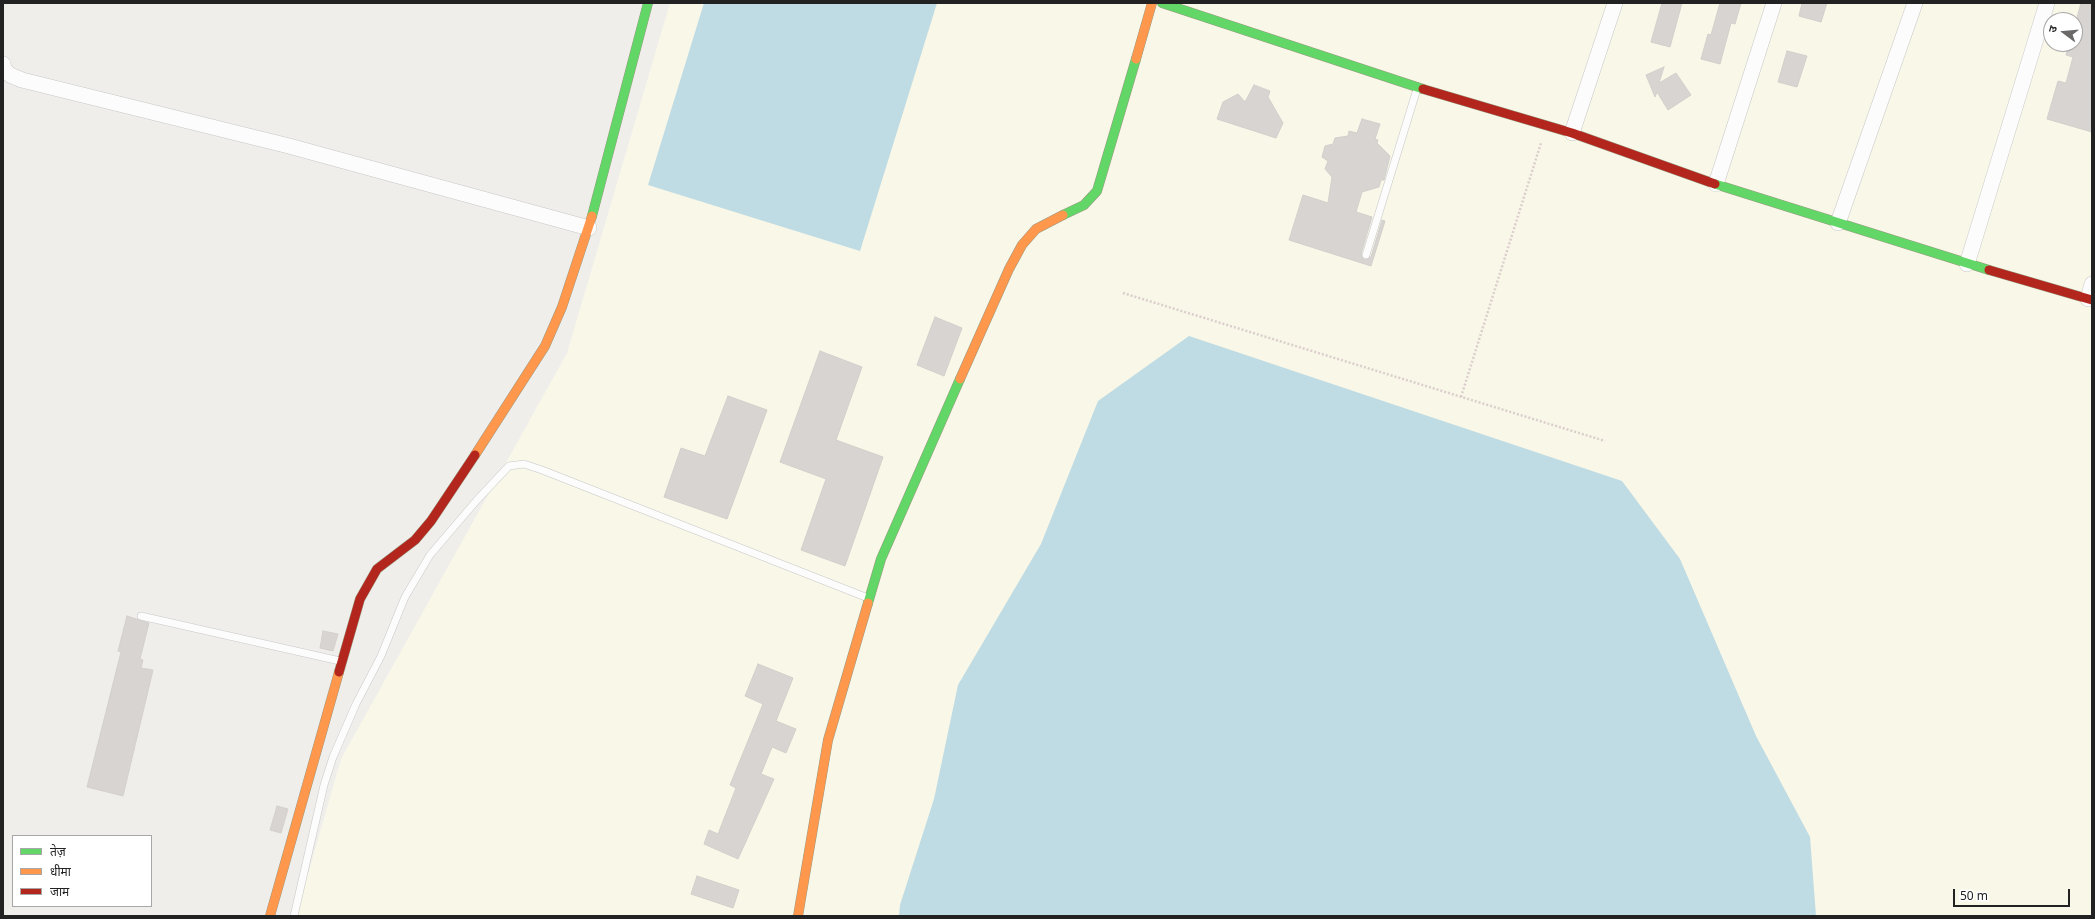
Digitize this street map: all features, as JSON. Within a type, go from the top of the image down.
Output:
[{"type":"street","points":[[270,916],[360,599],[377,569],[415,540],[431,521],[516,393],[545,346],[562,307],[589,228],[648,3]]},
{"type":"street","points":[[798,916],[828,740],[881,559],[1018,251],[1036,229],[1084,205],[1097,191],[1152,3]]},
{"type":"street","points":[[1162,3],[1417,87],[1572,133],[1716,184],[1967,264],[2090,300],[2092,284]]},
{"type":"street","points":[[1572,133],[1615,3]]},
{"type":"street","points":[[1716,184],[1774,3]]},
{"type":"street","points":[[1838,223],[1915,3]]},
{"type":"street","points":[[1967,264],[2048,3]]},
{"type":"street","points":[[3,64],[4,69],[10,75],[22,80],[289,146],[589,228]]},
{"type":"lane","points":[[1366,255],[1417,87]]},
{"type":"lane","points":[[294,916],[324,785],[333,757],[356,704],[381,656],[406,597],[430,555],[477,500],[509,466],[524,464],[542,470],[869,598]]},
{"type":"lane","points":[[142,616],[343,662]]},
{"type":"path","points":[[1461,397],[1546,125]]},
{"type":"path","points":[[1123,293],[1605,441]]},
{"type":"shaded area","points":[[670,3],[2092,3],[2092,916],[296,916],[341,759],[567,353]]},
{"type":"water","points":[[704,3],[937,3],[860,251],[648,185]]},
{"type":"water","points":[[1189,336],[1622,481],[1680,559],[1756,736],[1810,837],[1816,916],[899,916],[900,905],[934,799],[958,685],[1041,544],[1098,401]]},
{"type":"building","points":[[1662,3],[1682,3],[1670,47],[1651,42]]},
{"type":"building","points":[[1720,3],[1741,3],[1735,24],[1731,23],[1720,64],[1701,59],[1708,34],[1711,35]]},
{"type":"building","points":[[1802,3],[1827,3],[1821,22],[1799,16]]},
{"type":"building","points":[[2081,3],[2092,3],[2092,132],[2047,119],[2058,81],[2066,83],[2073,57],[2066,55],[2067,52],[2083,52],[2083,12],[2079,12]]},
{"type":"building","points":[[1787,51],[1807,56],[1797,87],[1778,82]]},
{"type":"building","points":[[1664,67],[1659,83],[1676,73],[1691,95],[1668,110],[1657,92],[1655,97],[1646,75]]},
{"type":"building","points":[[1254,85],[1270,91],[1268,97],[1283,123],[1276,138],[1217,119],[1223,102],[1238,94],[1245,102]]},
{"type":"building","points":[[1362,119],[1380,124],[1375,139],[1378,140],[1377,143],[1390,156],[1384,180],[1381,180],[1379,187],[1362,192],[1356,212],[1372,217],[1361,254],[1364,260],[1371,257],[1382,220],[1385,221],[1371,266],[1289,240],[1303,195],[1328,203],[1332,177],[1325,169],[1328,161],[1322,157],[1325,146],[1333,144],[1335,138],[1348,136],[1349,131],[1357,133]]},
{"type":"building","points":[[935,317],[962,328],[944,376],[917,365]]},
{"type":"building","points":[[820,351],[862,367],[836,440],[883,457],[845,566],[801,550],[826,479],[780,462]]},
{"type":"building","points":[[728,396],[767,410],[727,519],[664,497],[681,448],[705,456]]},
{"type":"building","points":[[127,616],[149,623],[140,659],[143,660],[141,668],[153,670],[123,796],[87,787],[121,652],[118,651]]},
{"type":"building","points":[[323,631],[338,634],[333,651],[320,648]]},
{"type":"building","points":[[758,664],[793,678],[776,721],[796,729],[786,753],[772,747],[761,774],[774,779],[738,859],[704,844],[709,830],[718,834],[736,788],[730,785],[763,704],[745,696]]},
{"type":"building","points":[[277,806],[288,809],[281,833],[270,830]]},
{"type":"building","points":[[697,876],[739,890],[733,908],[691,894]]},
{"type":"traffic: fast","points":[[592,216],[648,3]]},
{"type":"traffic: fast","points":[[1162,3],[1423,89]]},
{"type":"traffic: fast","points":[[1063,215],[1084,205],[1097,191],[1136,59]]},
{"type":"traffic: fast","points":[[1715,184],[1989,270]]},
{"type":"traffic: fast","points":[[868,603],[881,559],[960,379]]},
{"type":"traffic: slow","points":[[1136,59],[1152,3]]},
{"type":"traffic: slow","points":[[960,379],[1009,269],[1022,245],[1036,229],[1063,215]]},
{"type":"traffic: slow","points":[[475,455],[545,346],[562,307],[592,216]]},
{"type":"traffic: slow","points":[[798,916],[828,740],[868,603]]},
{"type":"traffic: slow","points":[[270,916],[339,672]]},
{"type":"traffic: jam","points":[[1423,89],[1572,133],[1715,184]]},
{"type":"traffic: jam","points":[[1989,270],[2092,300]]},
{"type":"traffic: jam","points":[[339,672],[360,599],[377,569],[415,540],[431,521],[475,455]]}]
